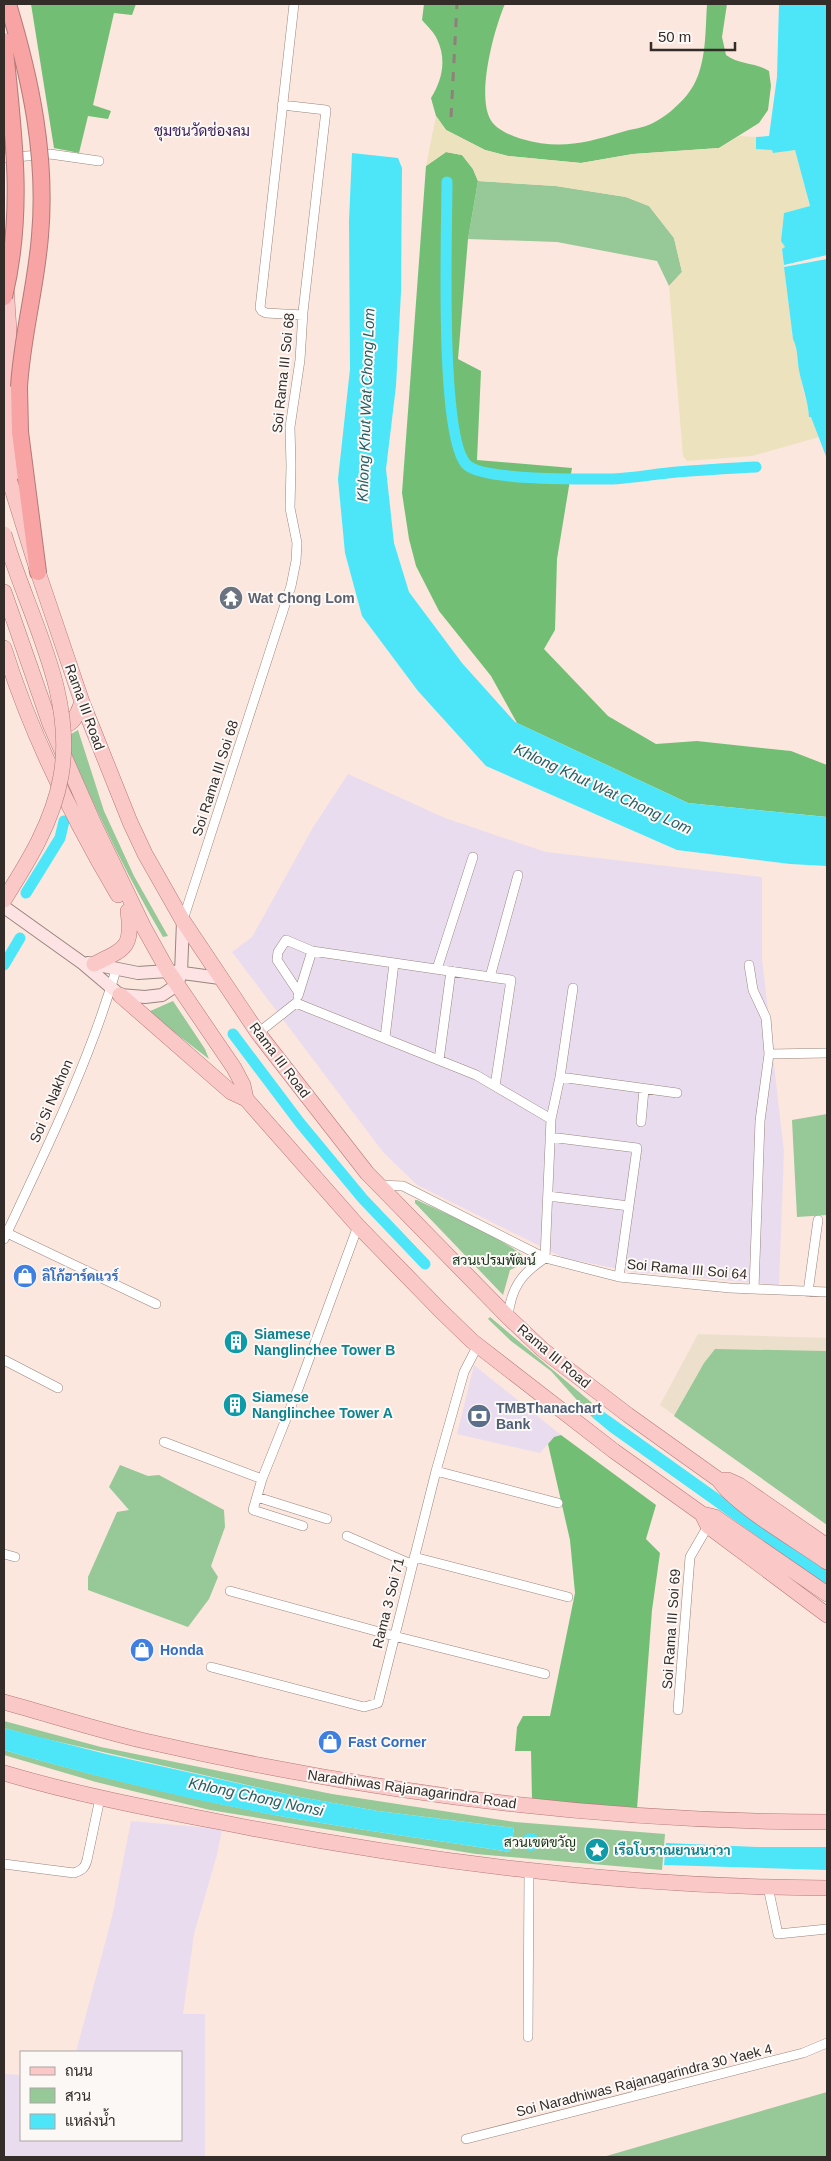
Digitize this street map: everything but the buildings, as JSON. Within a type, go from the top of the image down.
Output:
[{"type":"highway","points":[[8,4],[33,101],[42,162],[40,238],[23,343],[19,387],[22,450],[38,572]]},
{"type":"highway","points":[[4,41],[17,189],[16,226],[11,266],[4,297]]},
{"type":"main road","name":"Rama III Road","points":[[4,261],[8,331],[5,426],[19,512]]},
{"type":"main road","name":"Rama III Road","points":[[4,462],[38,572],[82,702],[130,822],[145,854],[182,921],[258,1033],[367,1173],[508,1317],[543,1350],[628,1415],[719,1480],[730,1494],[827,1562]]},
{"type":"main road","points":[[4,534],[52,673],[62,723],[64,748],[61,776],[45,827],[35,849],[4,900]]},
{"type":"main road","points":[[4,592],[50,724],[144,928],[234,1068],[243,1084],[246,1098]]},
{"type":"main road","points":[[4,648],[31,724],[65,799],[128,911],[144,928]]},
{"type":"main road","points":[[50,724],[62,728],[66,726],[77,715],[82,702]]},
{"type":"main road","points":[[4,907],[87,963],[116,992],[227,1089],[246,1098],[358,1226],[440,1310],[478,1345],[827,1615]]},
{"type":"main road","points":[[87,963],[115,953],[127,944],[130,930],[128,911]]},
{"type":"main road","points":[[116,992],[145,998],[162,995],[175,976],[182,921]]},
{"type":"main road","points":[[87,963],[138,973],[220,978]]},
{"type":"main road","name":"Rama III Road","points":[[719,1480],[728,1480],[739,1485],[827,1546]]},
{"type":"main road","points":[[705,1520],[715,1517],[827,1594]]},
{"type":"main road","name":"Naradhiwas Rajanagarindra Road","points":[[4,1702],[143,1740],[283,1770],[478,1800],[654,1818],[827,1822]]},
{"type":"main road","points":[[4,1773],[55,1788],[100,1798],[340,1844],[529,1871],[661,1882],[827,1888]]},
{"type":"street","points":[[294,4],[260,308],[266,313],[303,315]]},
{"type":"street","name":"Soi Rama III Soi 68","points":[[182,921],[291,586],[296,562],[296,536],[290,508],[292,466],[290,427],[300,360],[303,315],[326,110],[282,105]]},
{"type":"street","points":[[4,158],[50,154],[100,161]]},
{"type":"street","points":[[437,969],[473,857]]},
{"type":"street","points":[[490,977],[518,875]]},
{"type":"street","points":[[299,993],[277,960],[278,952],[286,940],[312,951],[511,980],[494,1086]]},
{"type":"street","points":[[258,1033],[296,1003],[312,951]]},
{"type":"street","points":[[384,1038],[394,963]]},
{"type":"street","points":[[749,964],[755,995],[766,1018],[769,1054],[760,1121],[754,1289]]},
{"type":"street","name":"Soi Si Nakhon","points":[[5,1236],[116,992],[116,970]]},
{"type":"street","points":[[439,1060],[451,971]]},
{"type":"street","points":[[508,1317],[510,1298],[518,1283],[528,1269],[545,1258],[551,1119],[560,1077],[573,988]]},
{"type":"street","points":[[296,1003],[476,1075],[551,1119]]},
{"type":"street","points":[[769,1054],[827,1053]]},
{"type":"street","points":[[560,1077],[677,1093]]},
{"type":"street","points":[[641,1122],[644,1089]]},
{"type":"street","points":[[550,1137],[637,1148],[619,1277]]},
{"type":"street","name":"Soi Rama III Soi 64","points":[[379,1185],[403,1186],[545,1258],[619,1277],[754,1289],[827,1292]]},
{"type":"street","points":[[548,1196],[629,1206]]},
{"type":"street","points":[[808,1292],[818,1220]]},
{"type":"street","points":[[302,1526],[253,1510],[262,1479],[298,1389],[358,1226]]},
{"type":"street","points":[[5,1236],[156,1304]]},
{"type":"street","name":"Rama 3 Soi 71","points":[[211,1666],[364,1707],[372,1707],[378,1703],[436,1471],[464,1372],[478,1345]]},
{"type":"street","points":[[4,1360],[58,1388]]},
{"type":"street","points":[[164,1442],[262,1479]]},
{"type":"street","points":[[436,1471],[558,1503]]},
{"type":"street","points":[[257,1497],[327,1519]]},
{"type":"street","name":"Soi Rama III Soi 69","points":[[678,1710],[690,1557],[705,1520]]},
{"type":"street","points":[[347,1536],[413,1560],[568,1596]]},
{"type":"street","points":[[4,1554],[14,1558]]},
{"type":"street","points":[[230,1591],[394,1636],[545,1674]]},
{"type":"street","points":[[4,1864],[74,1873],[81,1870],[85,1867],[87,1860],[100,1798]]},
{"type":"street","points":[[528,2037],[529,1871]]},
{"type":"street","points":[[768,1887],[778,1934],[827,1929]]},
{"type":"street","name":"Soi Naradhiwas Rajanagarindra 30 Yaek 4","points":[[466,2139],[803,2053],[827,2043]]},
{"type":"shaded area","points":[[348,774],[445,818],[546,852],[762,877],[762,958],[784,1152],[779,1285],[634,1272],[564,1258],[417,1185],[383,1152],[232,952],[252,937],[312,829]]},
{"type":"shaded area","points":[[698,1334],[827,1338],[827,1525],[660,1405]]},
{"type":"shaded area","points":[[474,1365],[561,1435],[554,1437],[540,1453],[457,1434]]},
{"type":"shaded area","points":[[131,1821],[222,1829],[217,1855],[194,1934],[183,2014],[205,2014],[205,2157],[4,2157],[4,2074],[20,2075],[20,2141],[182,2141],[182,2051],[76,2051],[112,1917]]},
{"type":"green space","points":[[31,4],[136,4],[132,15],[114,13],[93,105],[111,111],[108,119],[88,116],[79,153],[54,148]]},
{"type":"green space","points":[[424,4],[505,4],[496,30],[488,64],[485,97],[487,111],[492,122],[502,131],[522,139],[560,145],[584,142],[648,125],[666,115],[687,95],[698,75],[704,52],[707,4],[727,4],[722,37],[726,55],[769,71],[771,86],[768,110],[759,123],[719,148],[633,154],[581,163],[508,156],[485,150],[446,130],[436,116],[431,98],[442,70],[442,55],[436,36],[422,20]]},
{"type":"green space","points":[[446,152],[462,155],[473,169],[478,181],[468,239],[458,359],[481,371],[477,460],[572,468],[557,559],[555,630],[544,649],[608,716],[656,744],[697,741],[791,751],[827,765],[827,817],[688,803],[517,723],[491,676],[439,611],[416,566],[409,539],[402,493],[426,166]]},
{"type":"green space","points":[[478,181],[556,186],[626,197],[649,206],[674,238],[682,272],[669,286],[657,261],[557,242],[468,239]]},
{"type":"green space","points":[[78,730],[104,811],[134,876],[168,936],[163,937],[136,889],[111,841],[66,741],[66,737]]},
{"type":"green space","points":[[173,1001],[205,1049],[209,1059],[148,1012]]},
{"type":"green space","points":[[827,1114],[827,1215],[797,1217],[792,1120]]},
{"type":"green space","name":"สวนเปรมพัฒน์","points":[[415,1200],[493,1236],[528,1261],[510,1270],[503,1295],[415,1203]]},
{"type":"green space","points":[[490,1317],[597,1407],[593,1418],[551,1371],[511,1341],[488,1319]]},
{"type":"green space","points":[[715,1349],[827,1351],[827,1525],[674,1416],[704,1363]]},
{"type":"green space","points":[[561,1435],[656,1505],[646,1539],[660,1553],[652,1610],[637,1809],[532,1800],[531,1751],[515,1751],[517,1727],[523,1716],[550,1716],[575,1593],[570,1540],[548,1444],[554,1437]]},
{"type":"green space","points":[[120,1465],[148,1476],[159,1475],[224,1510],[225,1527],[211,1566],[218,1577],[209,1599],[188,1627],[88,1590],[88,1577],[117,1512],[129,1510],[109,1487]]},
{"type":"green space","name":"สวนเขตขวัญ","points":[[4,1721],[101,1747],[332,1794],[515,1822],[665,1834],[662,1870],[476,1854],[210,1810],[96,1782],[4,1755],[4,1750],[108,1778],[214,1803],[369,1831],[510,1852],[514,1828],[378,1811],[300,1797],[33,1736],[4,1728]]},
{"type":"green space","points":[[827,2092],[827,2157],[603,2157]]},
{"type":"sand","points":[[436,116],[446,130],[485,150],[508,156],[581,163],[633,154],[719,148],[739,136],[756,137],[757,149],[795,150],[810,207],[784,213],[781,240],[785,247],[782,250],[793,338],[799,357],[809,417],[811,416],[819,437],[752,456],[687,461],[683,456],[669,286],[682,272],[674,238],[649,206],[626,197],[556,186],[478,181],[473,169],[462,155],[446,152],[426,166]]},
{"type":"water","points":[[779,4],[827,4],[827,255],[784,265],[782,249],[785,247],[781,241],[784,213],[810,206],[795,150],[773,153],[772,150],[756,149],[756,137],[769,136],[777,77]]},
{"type":"water","name":"Khlong Khut Wat Chong Lom","points":[[352,153],[398,158],[402,168],[401,292],[396,386],[386,469],[394,543],[409,592],[462,663],[515,722],[688,803],[827,817],[827,866],[790,864],[677,850],[486,766],[418,691],[362,616],[345,553],[338,479],[350,369],[349,221]]},
{"type":"water","points":[[827,259],[827,459],[811,417],[809,417],[799,370],[797,350],[793,339],[784,267]]},
{"type":"water","points":[[597,1407],[827,1571],[827,1586],[610,1432],[593,1418]]},
{"type":"water","name":"Khlong Chong Nonsi","points":[[4,1728],[106,1754],[300,1797],[378,1811],[514,1828],[510,1852],[285,1817],[143,1787],[4,1750]]},
{"type":"water","points":[[531,1833],[537,1836],[540,1842],[537,1848],[531,1851],[525,1848],[522,1842],[525,1836]]},
{"type":"water","points":[[666,1843],[757,1847],[827,1847],[827,1870],[664,1865]]},
{"type":"waterway","points":[[447,182],[446,331],[448,376],[452,416],[458,447],[467,465],[493,474],[536,478],[581,479],[613,479],[677,472],[756,467]]},
{"type":"waterway","points":[[26,893],[60,838],[64,821]]},
{"type":"waterway","points":[[4,965],[20,938]]},
{"type":"waterway","points":[[233,1034],[300,1123],[363,1199],[425,1264]]},
{"type":"railway","points":[[451,117],[457,4]]},
{"type":"place","name":"Wat Chong Lom","points":[[231,598]]},
{"type":"place","name":"ลิโก้ฮาร์ดแวร์","points":[[25,1276]]},
{"type":"place","name":"Siamese Nanglinchee Tower B","points":[[236,1342]]},
{"type":"place","name":"Siamese Nanglinchee Tower A","points":[[235,1405]]},
{"type":"place","name":"TMBThanachart Bank","points":[[479,1416]]},
{"type":"place","name":"Honda","points":[[142,1650]]},
{"type":"place","name":"Fast Corner","points":[[330,1742]]},
{"type":"place","name":"เรือโบราณยานนาวา","points":[[597,1850]]},
{"type":"district","name":"ชุมชนวัดช่องลม","points":[[202,131]]}]
